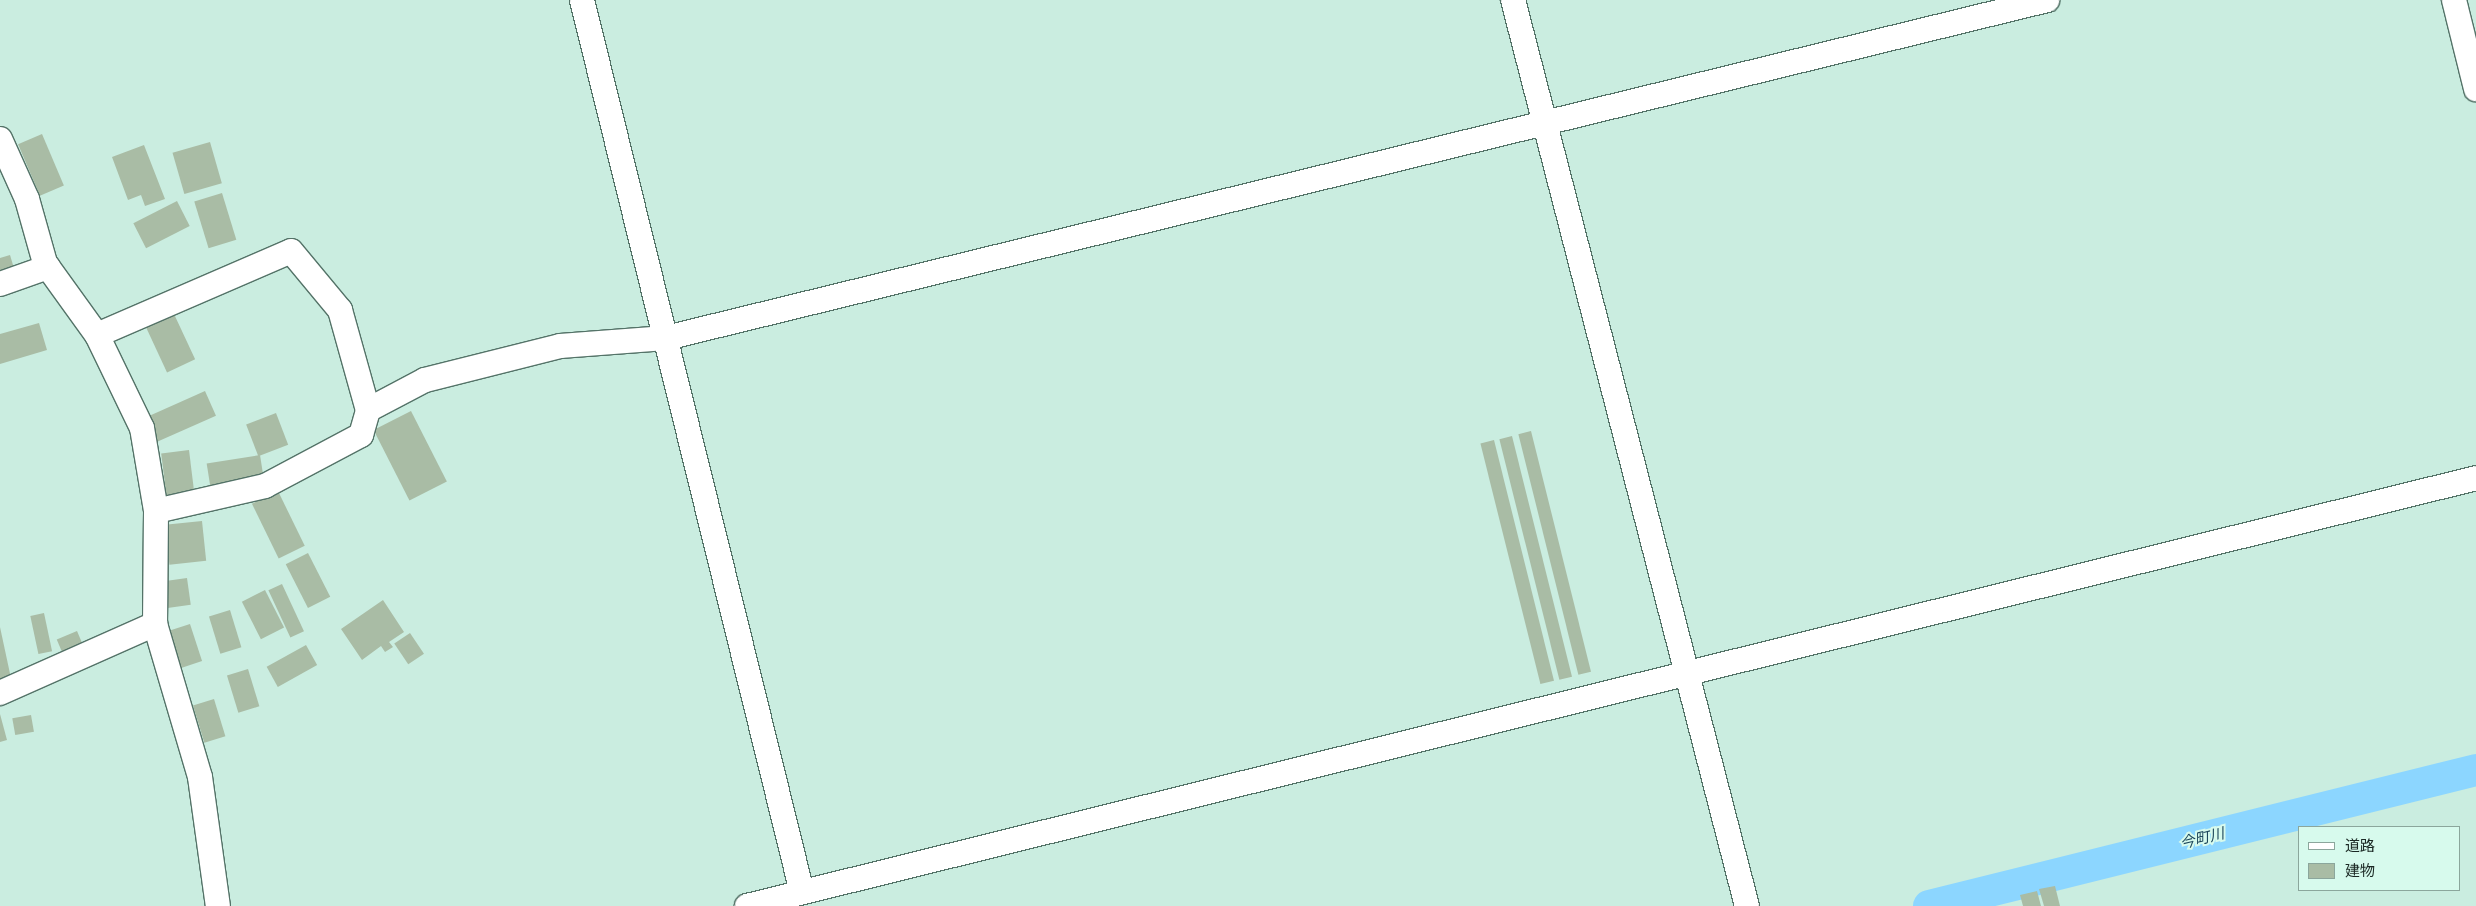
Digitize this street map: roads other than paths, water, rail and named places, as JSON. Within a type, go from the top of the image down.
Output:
[{"type":"street","points":[[582,0],[802,892]]},
{"type":"street","points":[[1513,0],[1747,906]]},
{"type":"street","points":[[368,410],[425,380],[560,346],[666,338],[1545,120],[2047,0]]},
{"type":"street","points":[[2454,0],[2476,89]]},
{"type":"street","points":[[0,139],[27,199],[48,267],[97,336],[142,428],[156,511],[155,624],[200,777],[218,906]]},
{"type":"street","points":[[97,336],[291,251],[340,310],[368,410],[361,435],[265,486],[156,511]]},
{"type":"street","points":[[0,284],[48,267]]},
{"type":"street","points":[[747,906],[2476,478]]},
{"type":"street","points":[[0,693],[155,624]]},
{"type":"waterway","name":"今町川","points":[[1929,906],[2476,770]]}]
